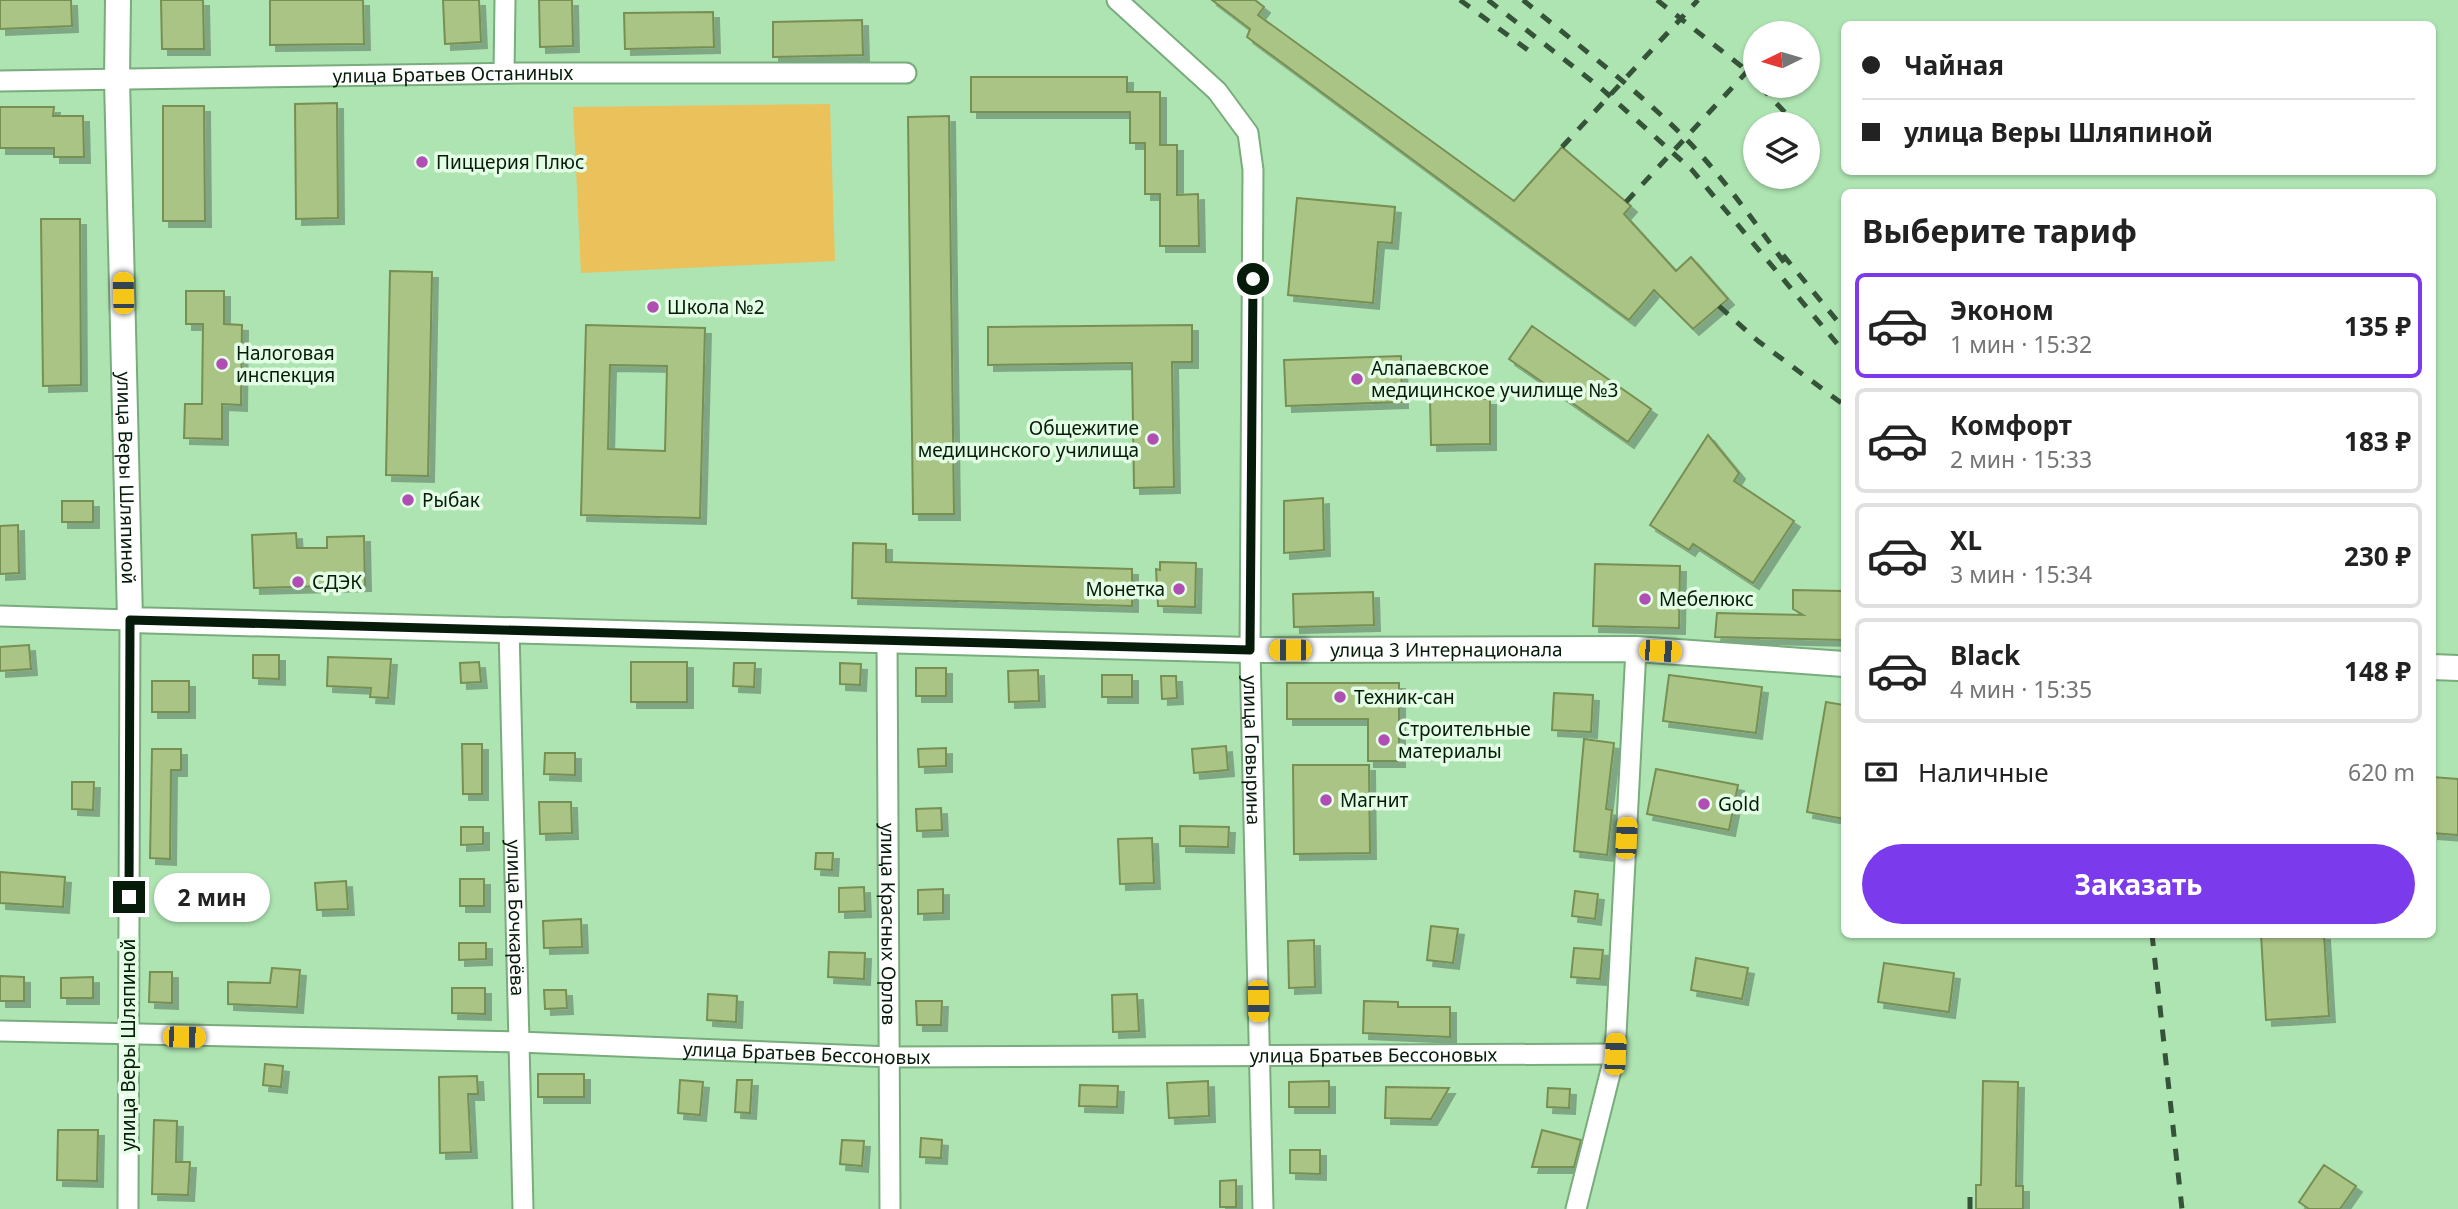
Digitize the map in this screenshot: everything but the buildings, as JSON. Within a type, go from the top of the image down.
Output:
[{"type":"main road","name":"улица Веры Шляпиной","points":[[118,0],[117,79],[130,620]]},
{"type":"main road","name":"улица 3 Интернационала","points":[[130,620],[509,628],[1250,650],[1636,649],[1841,664]]},
{"type":"main road","points":[[2436,667],[2458,668]]},
{"type":"street","points":[[503,73],[505,0]]},
{"type":"street","name":"улица Говырина","points":[[1117,0],[1217,90],[1248,133],[1254,170],[1250,650],[1263,1209]]},
{"type":"street","name":"улица Братьев Останиных","points":[[0,81],[503,73],[906,73]]},
{"type":"street","name":"улица 3 Интернационала","points":[[0,616],[130,620]]},
{"type":"street","name":"улица Веры Шляпиной","points":[[128,1209],[130,620]]},
{"type":"street","name":"улица Бочкарёва","points":[[509,628],[523,1209]]},
{"type":"street","name":"улица Красных Орлов","points":[[887,640],[890,1209]]},
{"type":"street","points":[[1576,1209],[1615,1054],[1636,649]]},
{"type":"street","name":"улица Братьев Бессоновых","points":[[0,1031],[128,1036],[519,1042],[891,1057],[1615,1054]]},
{"type":"shaded area","points":[[830,104],[835,261],[581,273],[573,107]]},
{"type":"railway","points":[[1460,0],[1528,50]]},
{"type":"railway","points":[[1488,0],[1602,89],[1692,170],[1841,348]]},
{"type":"railway","points":[[1523,0],[1630,87],[1690,143],[1728,187],[1786,265]]},
{"type":"railway","points":[[1657,0],[1743,68]]},
{"type":"railway","points":[[1562,147],[1698,0]]},
{"type":"railway","points":[[1626,202],[1743,76]]},
{"type":"railway","points":[[1771,98],[1785,112]]},
{"type":"railway","points":[[1783,255],[1841,325]]},
{"type":"railway","points":[[1719,306],[1758,341],[1841,403]]},
{"type":"railway","points":[[2152,938],[2182,1209]]},
{"type":"railway","points":[[1970,1191],[1970,1209]]},
{"type":"place","name":"Пиццерия Плюс","points":[[422,162]]},
{"type":"place","name":"Школа №2","points":[[653,307]]},
{"type":"place","name":"Налоговая инспекция","points":[[222,364]]},
{"type":"place","name":"Алапаевское медицинское училище №3","points":[[1357,379]]},
{"type":"place","name":"Общежитие медицинского училища","points":[[1153,439]]},
{"type":"place","name":"Рыбак","points":[[408,500]]},
{"type":"place","name":"СДЭК","points":[[298,582]]},
{"type":"place","name":"Монетка","points":[[1179,589]]},
{"type":"place","name":"Мебелюкс","points":[[1645,599]]},
{"type":"place","name":"Техник-сан","points":[[1340,697]]},
{"type":"place","name":"Строительные материалы","points":[[1384,740]]},
{"type":"place","name":"Магнит","points":[[1326,800]]},
{"type":"place","name":"Gold","points":[[1704,804]]},
{"type":"route","points":[[129,897],[130,620],[415,625],[1250,650],[1253,279]]}]
